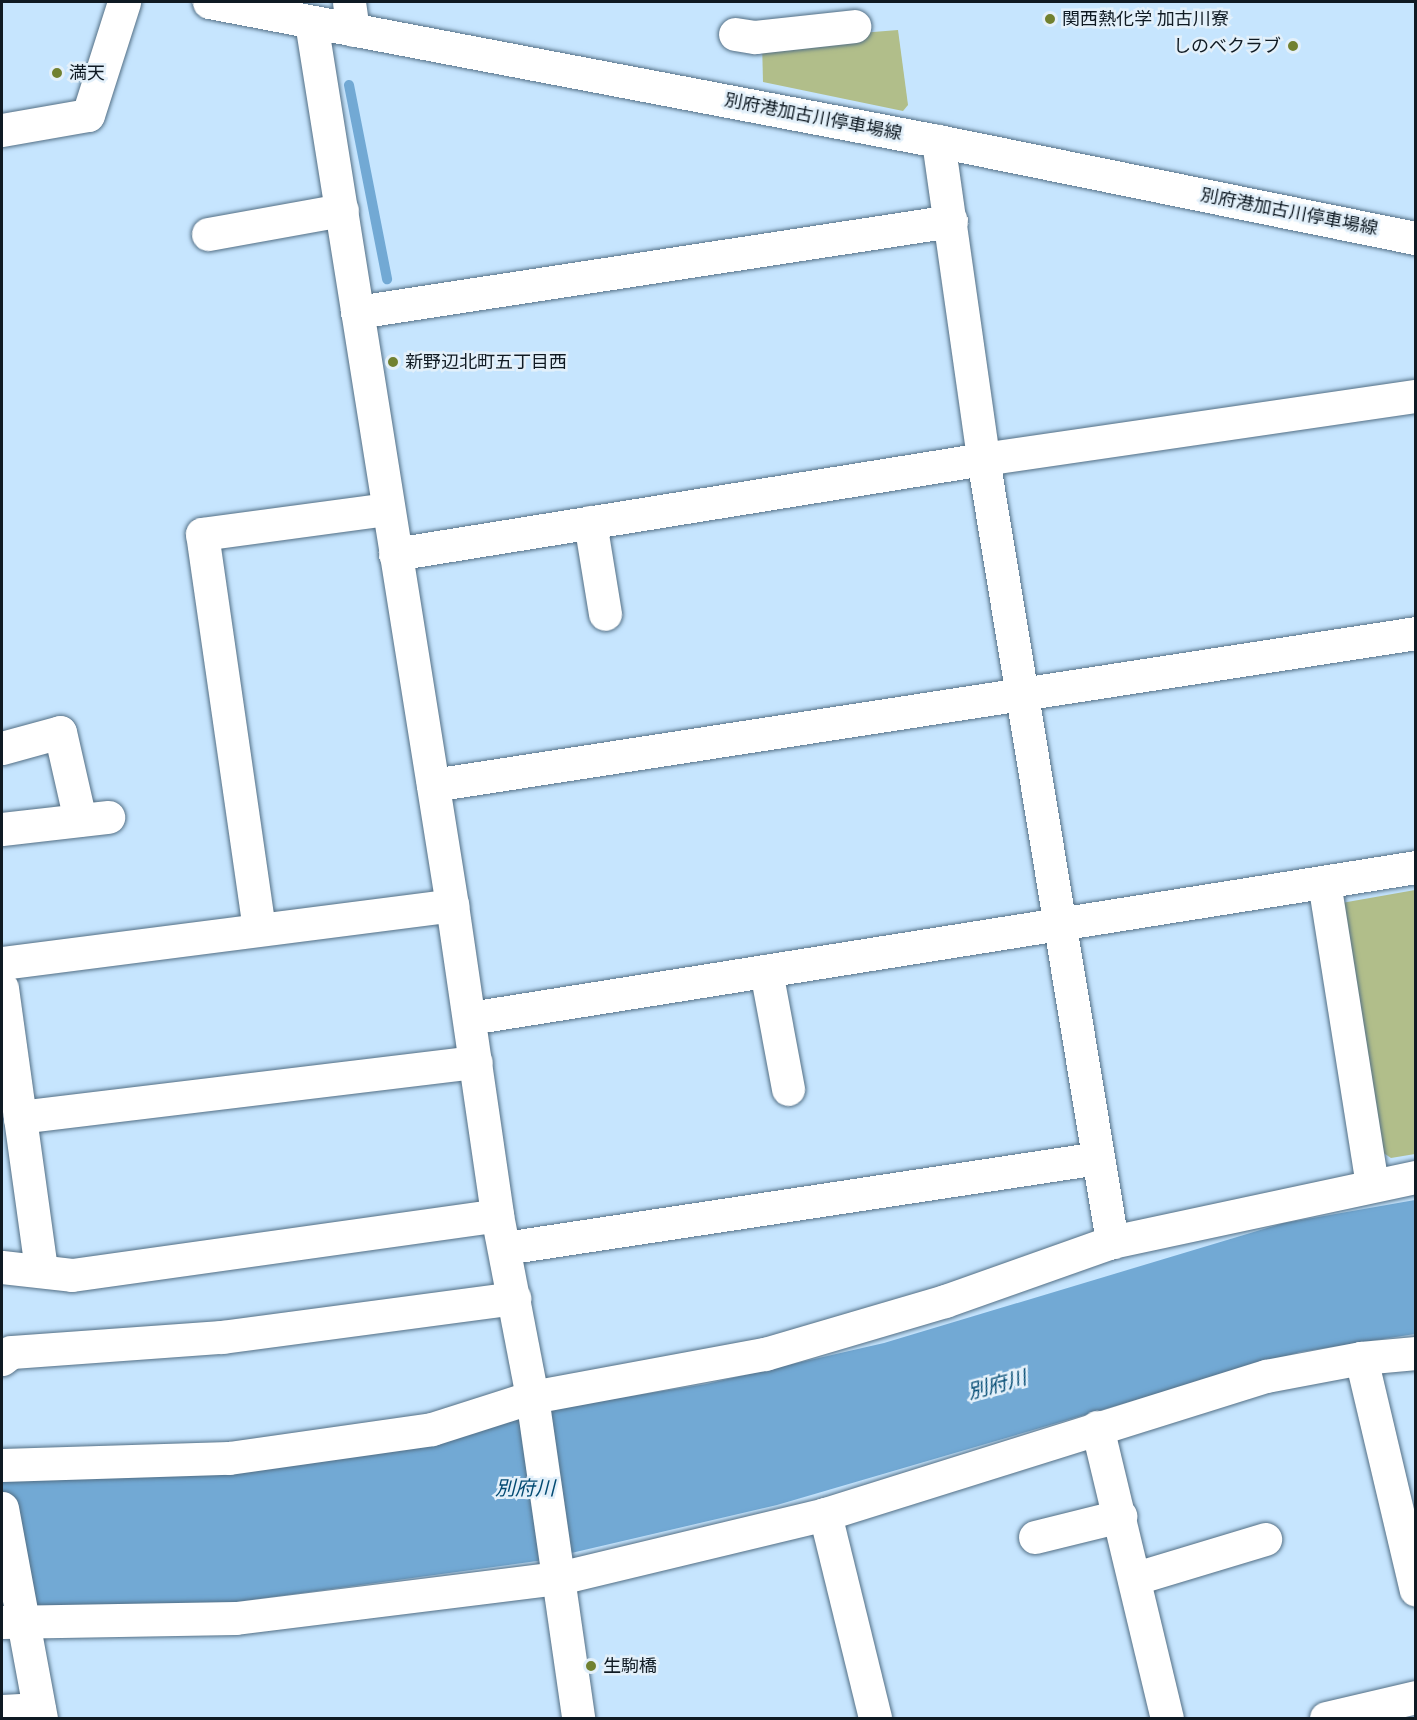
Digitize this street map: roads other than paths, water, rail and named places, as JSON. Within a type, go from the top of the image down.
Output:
[{"type":"street","points":[[2,130],[88,115],[124,2]]},
{"type":"street","name":"別府港加古川停車場線","points":[[209,2],[311,22],[351,16],[938,141],[1416,238]]},
{"type":"street","points":[[311,22],[470,1018],[497,1215],[528,1246]]},
{"type":"street","points":[[735,34],[755,37],[854,26]]},
{"type":"street","points":[[938,141],[983,459],[1025,695],[1059,924],[1112,1242]]},
{"type":"street","points":[[208,234],[342,210]]},
{"type":"street","points":[[357,312],[951,221]]},
{"type":"street","points":[[395,554],[983,459],[1416,396]]},
{"type":"street","points":[[259,929],[202,534],[387,509]]},
{"type":"street","points":[[590,522],[605,614]]},
{"type":"street","points":[[433,785],[1416,633]]},
{"type":"street","points":[[2,748],[60,732],[94,818],[2,829]]},
{"type":"street","points":[[470,1018],[1416,867]]},
{"type":"street","points":[[1324,882],[1372,1185]]},
{"type":"street","points":[[2,963],[452,905]]},
{"type":"street","points":[[766,971],[788,1089]]},
{"type":"street","points":[[2,988],[41,1269]]},
{"type":"street","points":[[20,1117],[476,1062]]},
{"type":"street","points":[[528,1246],[1098,1158]]},
{"type":"street","points":[[2,1465],[229,1458],[432,1429],[532,1397],[765,1354],[945,1301],[1112,1242],[1416,1177]]},
{"type":"street","points":[[2,1268],[41,1269],[72,1275],[497,1215]]},
{"type":"street","points":[[528,1246],[514,1298],[532,1397],[578,1719]]},
{"type":"street","points":[[2,1359],[10,1352],[222,1337],[514,1298]]},
{"type":"street","points":[[12,1622],[236,1618],[559,1578],[825,1514],[1054,1444],[1097,1426],[1266,1376],[1361,1358],[1416,1353]]},
{"type":"street","points":[[1361,1358],[1416,1590]]},
{"type":"street","points":[[1097,1426],[1136,1578],[1167,1719]]},
{"type":"street","points":[[2,1508],[12,1622],[40,1714],[2,1711]]},
{"type":"street","points":[[825,1514],[875,1719]]},
{"type":"street","points":[[1035,1537],[1120,1516]]},
{"type":"street","points":[[1136,1578],[1265,1539]]},
{"type":"street","points":[[1326,1719],[1416,1697]]},
{"type":"water","name":"別府川","points":[[1415,1200],[1415,1334],[1300,1352],[777,1505],[537,1561],[235,1602],[2,1611],[2,1477],[545,1410],[706,1384],[884,1343],[1284,1223]]},
{"type":"waterway","points":[[349,85],[387,279]]},
{"type":"place","name":"関西熱化学 加古川寮","points":[[1050,19]]},
{"type":"place","name":"しのべクラブ","points":[[1293,46]]},
{"type":"place","name":"満天","points":[[57,73]]},
{"type":"place","name":"新野辺北町五丁目西","points":[[393,362]]},
{"type":"place","name":"生駒橋","points":[[591,1666]]}]
